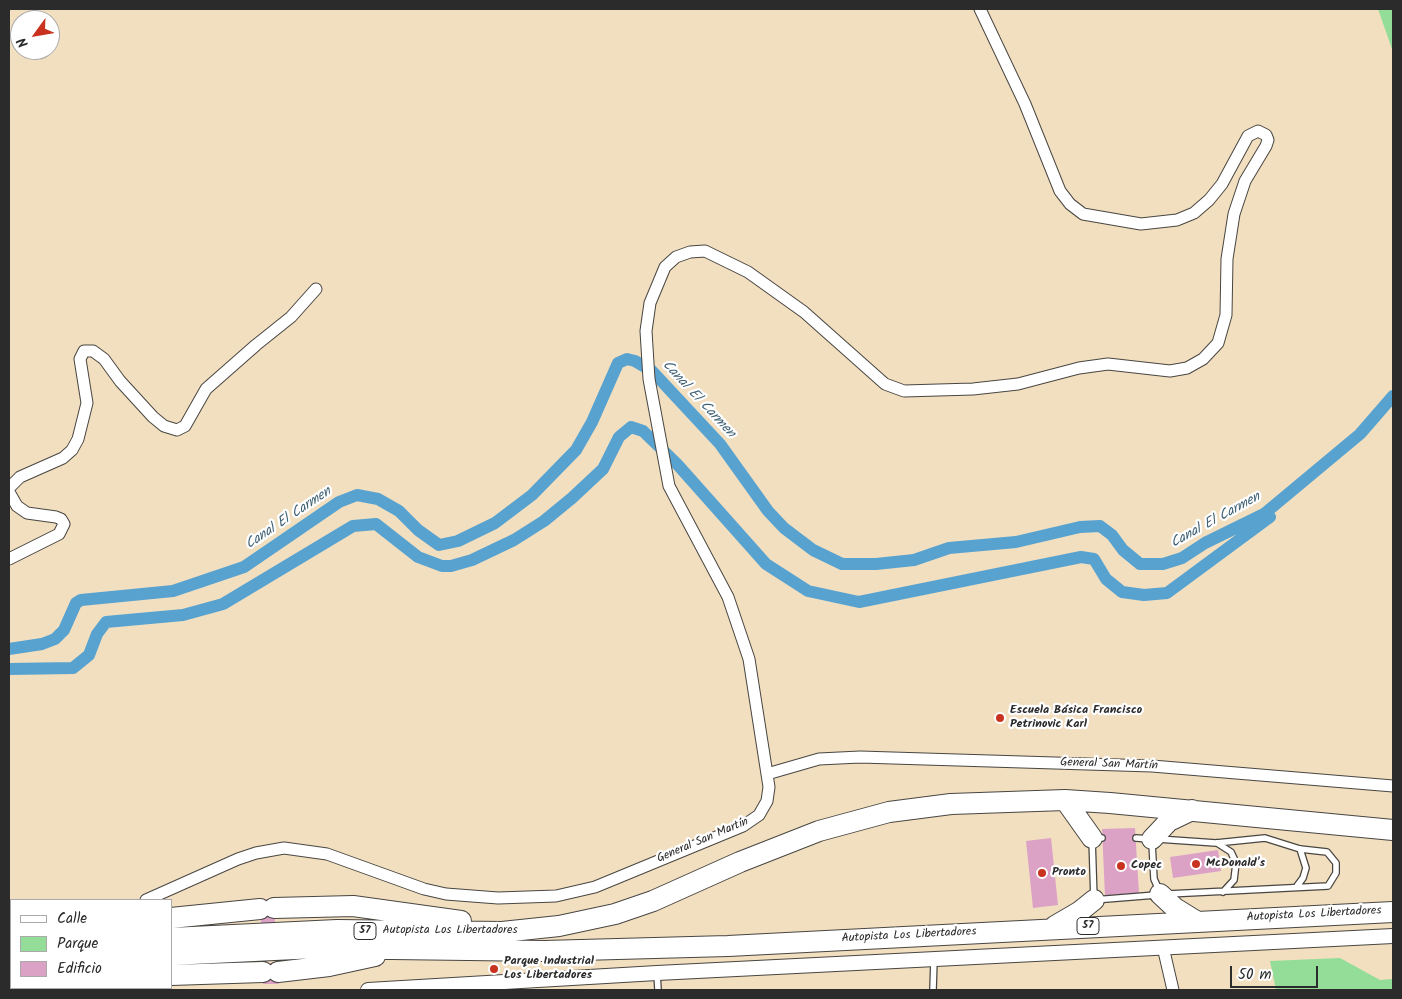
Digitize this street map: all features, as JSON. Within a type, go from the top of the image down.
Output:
[{"type":"highway","name":"Autopista Los Libertadores","points":[[172,938],[328,930],[502,932],[579,923],[653,901],[768,850],[819,831],[867,817],[943,805],[1065,800],[1192,810],[1393,830]]},
{"type":"highway","points":[[1065,800],[1097,838]]},
{"type":"highway","points":[[1144,838],[1169,821],[1192,810]]},
{"type":"highway","points":[[1160,894],[1175,908],[1196,921]]},
{"type":"highway","points":[[1051,928],[1070,918],[1094,900]]},
{"type":"highway","name":"Autopista Los Libertadores","points":[[172,918],[267,908],[353,906],[466,921],[579,923]]},
{"type":"highway","name":"Autopista Los Libertadores","points":[[172,955],[290,949],[425,948],[544,951],[719,947],[1051,928],[1393,912]]},
{"type":"highway","name":"Autopista Los Libertadores","points":[[172,975],[270,972],[323,967],[425,948]]},
{"type":"street","points":[[767,774],[749,658],[744,641],[728,597],[669,486],[664,464],[661,436],[649,380],[646,331],[650,303],[665,267],[676,257],[690,252],[705,251],[748,272],[804,312],[886,384],[904,391],[973,389],[1018,384],[1080,368],[1108,364],[1170,371],[1187,368],[1203,359],[1218,343],[1226,315],[1227,259],[1234,214],[1245,181],[1266,146],[1268,140],[1266,135],[1258,131],[1248,136],[1222,184],[1209,200],[1194,212],[1178,220],[1141,224],[1083,214],[1070,204],[1060,191],[1025,104],[980,9]]},
{"type":"street","points":[[9,559],[60,534],[64,524],[61,519],[56,517],[27,513],[17,506],[9,490],[20,477],[63,458],[72,450],[78,439],[87,402],[80,359],[84,352],[93,351],[104,359],[120,381],[153,417],[164,426],[177,430],[185,426],[206,389],[256,345],[292,317],[316,289]]},
{"type":"street","name":"General San Martín","points":[[148,899],[238,859],[256,853],[284,848],[326,854],[416,886],[446,894],[519,898],[569,894],[594,887],[750,822],[759,815],[767,801],[770,787],[767,774],[819,759],[860,757],[1152,766],[1393,786]]},
{"type":"street","points":[[368,990],[448,988],[657,973],[1393,936]]},
{"type":"street","points":[[1163,947],[1173,990]]},
{"type":"lane","points":[[1097,838],[1094,900],[1160,894],[1328,886],[1336,873],[1336,864],[1327,852],[1300,849],[1265,838],[1216,843],[1144,838],[1154,880],[1160,894]]},
{"type":"lane","points":[[1216,843],[1231,852],[1236,863],[1234,880],[1223,892]]},
{"type":"lane","points":[[1297,886],[1303,878],[1306,868],[1300,849]]},
{"type":"lane","points":[[933,990],[934,959]]},
{"type":"lane","points":[[657,973],[658,990]]},
{"type":"green space","points":[[1378,9],[1393,9],[1393,52]]},
{"type":"green space","points":[[1340,958],[1380,980],[1393,979],[1393,990],[1276,990],[1270,961]]},
{"type":"building","name":"Copec","points":[[1135,828],[1139,894],[1105,896],[1102,829]]},
{"type":"building","name":"Pronto","points":[[1051,838],[1058,905],[1033,908],[1026,841]]},
{"type":"building","name":"McDonald's","points":[[1218,850],[1221,871],[1173,878],[1170,857]]},
{"type":"building","points":[[260,899],[274,899],[275,923],[261,923]]},
{"type":"building","points":[[262,963],[278,963],[279,984],[263,984]]},
{"type":"waterway","name":"Canal El Carmen","points":[[9,649],[42,644],[55,639],[64,630],[76,603],[81,600],[173,591],[244,567],[339,502],[357,495],[378,499],[399,511],[418,530],[439,545],[458,541],[495,523],[532,495],[576,450],[592,422],[618,363],[627,359],[635,361],[652,371],[720,444],[768,511],[784,528],[813,550],[842,564],[876,564],[914,560],[949,548],[1016,542],[1080,527],[1100,526],[1112,535],[1123,550],[1140,564],[1163,564],[1182,558],[1205,543],[1264,514],[1360,434],[1393,396]]},
{"type":"waterway","points":[[9,669],[73,668],[89,655],[97,634],[106,622],[183,615],[223,604],[353,526],[376,524],[418,557],[442,566],[451,566],[472,560],[514,540],[544,521],[572,498],[603,469],[619,437],[631,427],[643,431],[677,464],[766,564],[808,591],[859,602],[1081,557],[1094,559],[1106,579],[1122,592],[1144,595],[1167,593],[1270,517]]},
{"type":"place","name":"Escuela Básica Francisco Petrinovic Karl","points":[[1000,718]]},
{"type":"place","name":"McDonald's","points":[[1196,864]]},
{"type":"place","name":"Copec","points":[[1121,866]]},
{"type":"place","name":"Pronto","points":[[1042,873]]},
{"type":"place","name":"Parque Industrial Los Libertadores","points":[[494,969]]}]
